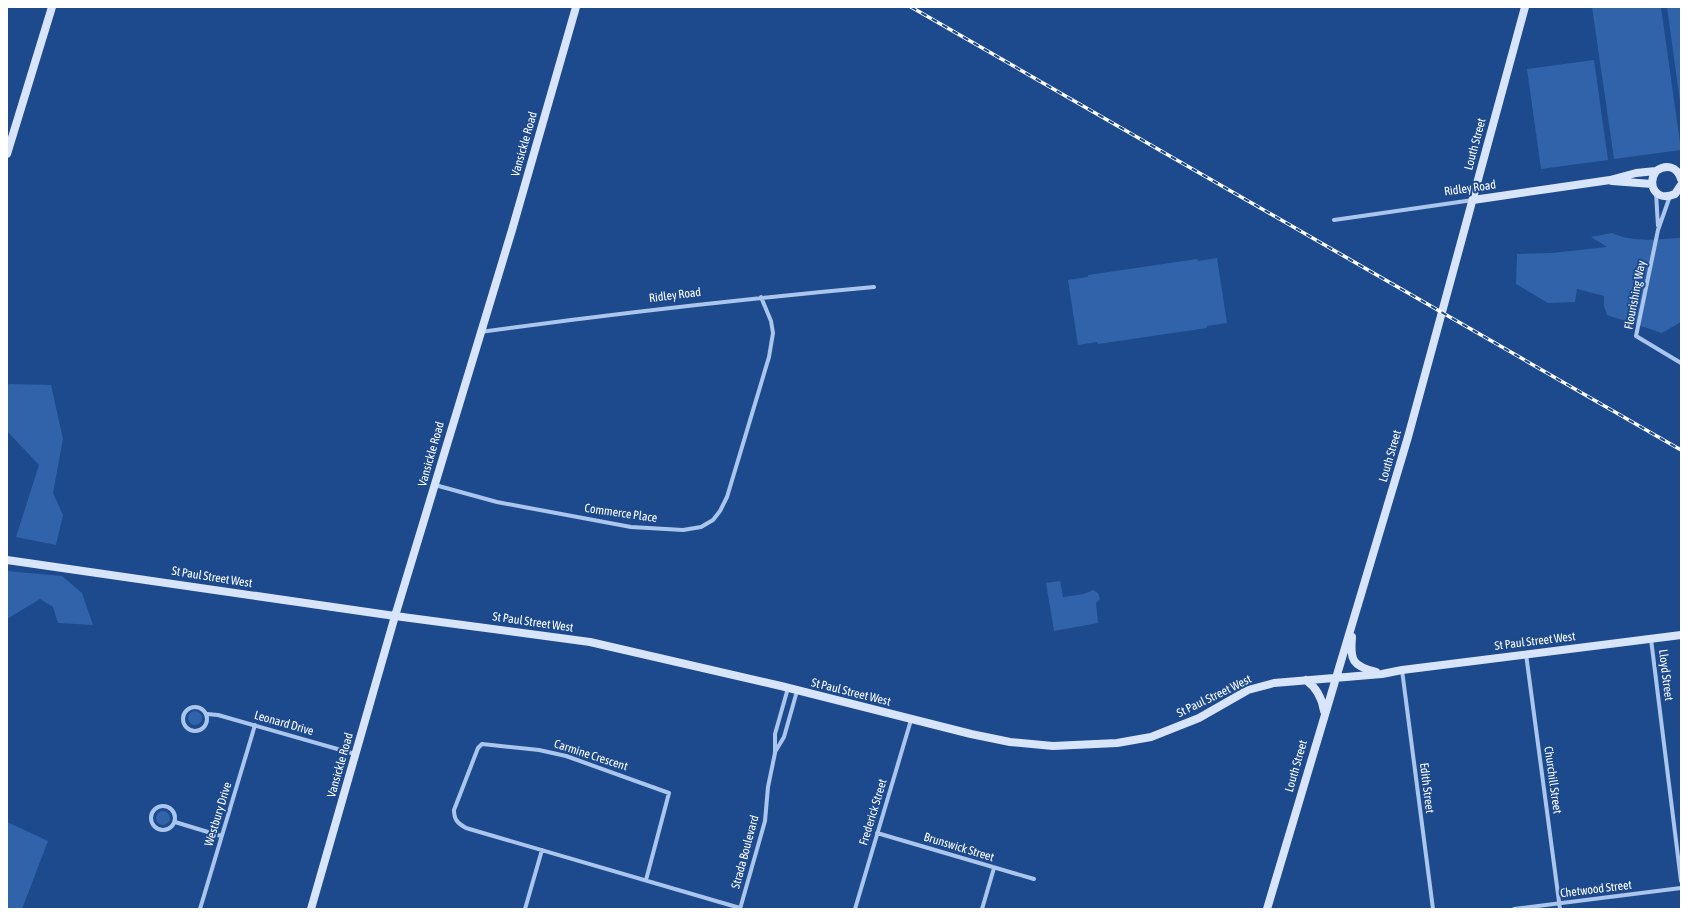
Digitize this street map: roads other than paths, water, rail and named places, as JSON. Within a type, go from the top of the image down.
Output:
[{"type":"main road","points":[[7,154],[10,132],[52,7]]},
{"type":"main road","name":"Vansickle Road","points":[[311,909],[395,616],[512,230],[576,7]]},
{"type":"main road","name":"Louth Street","points":[[1267,909],[1408,437],[1525,7]]},
{"type":"main road","name":"Ridley Road","points":[[1472,200],[1610,180],[1656,171],[1664,167],[1679,170]]},
{"type":"main road","points":[[1679,170],[1681,178]]},
{"type":"main road","points":[[1656,171],[1652,180],[1656,193],[1670,196],[1675,194],[1681,185]]},
{"type":"main road","name":"Ridley Road","points":[[1610,180],[1652,184]]},
{"type":"main road","name":"St Paul Street West","points":[[7,560],[395,616],[590,642],[626,649],[788,688],[912,720],[1010,742],[1053,746],[1117,743],[1151,737],[1199,718],[1248,690],[1274,683],[1382,674],[1402,670],[1681,635]]},
{"type":"main road","points":[[1353,620],[1351,653],[1353,658],[1364,668],[1382,674]]},
{"type":"main road","points":[[1306,680],[1317,690],[1322,700],[1325,713]]},
{"type":"street","name":"Flourishing Way","points":[[1656,193],[1658,230]]},
{"type":"street","name":"Flourishing Way","points":[[1670,196],[1658,230],[1636,336],[1681,363]]},
{"type":"street","name":"Ridley Road","points":[[1334,220],[1472,200]]},
{"type":"street","name":"Ridley Road","points":[[480,332],[761,297],[874,287]]},
{"type":"street","name":"Commerce Place","points":[[435,485],[497,502],[631,527],[683,530],[701,527],[713,520],[720,511],[769,357],[773,332],[771,321],[761,297]]},
{"type":"street","name":"Lloyd Street","points":[[1651,639],[1681,881]]},
{"type":"street","name":"Churchill Street","points":[[1526,654],[1560,909]]},
{"type":"street","name":"Edith Street","points":[[1402,670],[1433,909]]},
{"type":"street","name":"Strada Boulevard","points":[[740,909],[765,821],[768,787],[775,753],[775,734],[788,688]]},
{"type":"street","name":"Strada Boulevard","points":[[775,753],[784,737],[797,691]]},
{"type":"street","name":"Leonard Drive","points":[[207,714],[207,723],[204,727],[197,731],[188,729],[183,722],[186,710],[193,706],[201,708],[207,714],[218,715],[356,754]]},
{"type":"street","name":"Frederick Street","points":[[855,909],[912,720]]},
{"type":"street","name":"Westbury Drive","points":[[200,909],[255,725]]},
{"type":"street","name":"Carmine Crescent","points":[[646,880],[669,793],[566,756],[540,750],[482,744],[478,748],[454,810],[454,818],[459,824],[466,828],[740,909]]},
{"type":"street","points":[[165,806],[172,810],[174,814],[174,822],[170,828],[166,830],[158,830],[152,825],[151,813],[157,807],[165,806]]},
{"type":"street","points":[[174,822],[221,836]]},
{"type":"street","name":"Brunswick Street","points":[[877,833],[1034,880]]},
{"type":"street","points":[[525,909],[542,850]]},
{"type":"street","points":[[982,909],[994,868]]},
{"type":"street","name":"Chetwood Street","points":[[1514,909],[1681,888]]},
{"type":"railway","points":[[911,7],[1681,450]]}]
